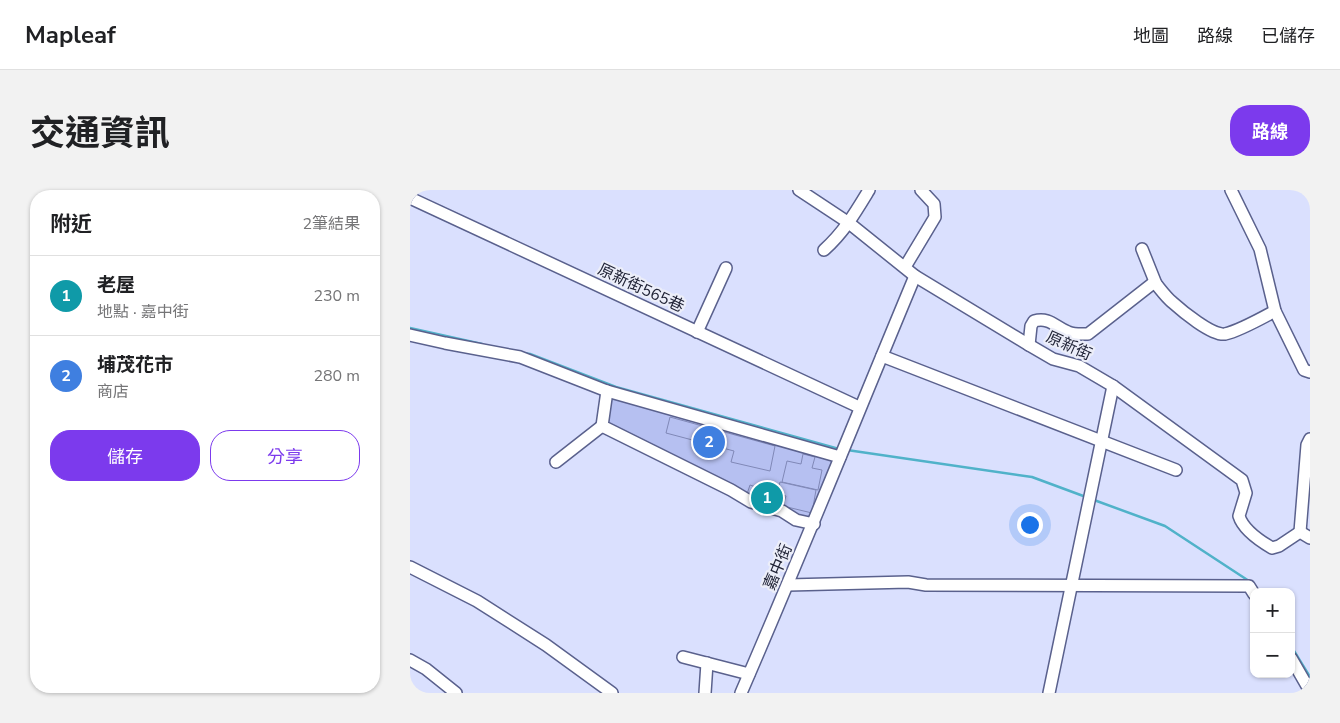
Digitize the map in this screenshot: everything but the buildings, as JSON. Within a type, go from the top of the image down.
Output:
[{"type":"street","name":"原新街","points":[[799,190],[850,223],[915,276],[1054,359],[1079,366],[1112,386],[1242,480],[1246,493],[1239,516],[1242,524],[1265,544],[1272,548],[1305,535]]},
{"type":"street","points":[[824,250],[839,237],[850,223],[869,190]]},
{"type":"street","points":[[905,267],[935,217],[934,204],[921,190]]},
{"type":"street","points":[[1230,190],[1260,249],[1276,311],[1304,370],[1310,372]]},
{"type":"street","name":"原新街565巷","points":[[410,198],[859,408]]},
{"type":"street","points":[[1142,249],[1156,284],[1171,301],[1217,333],[1224,334],[1276,311]]},
{"type":"street","points":[[697,332],[726,268]]},
{"type":"street","name":"嘉中街","points":[[741,693],[814,524],[859,408],[915,276]]},
{"type":"street","points":[[1029,345],[1031,326],[1034,321],[1042,319],[1050,321],[1077,335],[1088,334],[1146,287],[1156,284]]},
{"type":"street","points":[[410,335],[520,357],[607,391],[842,452]]},
{"type":"street","points":[[882,356],[1176,470]]},
{"type":"street","points":[[1049,693],[1112,386]]},
{"type":"street","points":[[556,462],[602,426],[607,391]]},
{"type":"street","points":[[602,426],[751,502],[782,511],[796,520],[814,524]]},
{"type":"street","points":[[1305,535],[1306,445],[1310,439]]},
{"type":"street","points":[[410,567],[477,601],[546,645],[612,693]]},
{"type":"street","points":[[788,585],[908,582],[926,585],[1070,587],[1249,586],[1250,588]]},
{"type":"street","points":[[683,657],[749,674]]},
{"type":"street","points":[[410,660],[426,669],[456,693]]},
{"type":"street","points":[[705,693],[707,663]]},
{"type":"street","points":[[1295,665],[1310,690]]},
{"type":"waterway","points":[[410,328],[482,344]]},
{"type":"waterway","points":[[522,353],[530,354],[616,387],[839,449]]},
{"type":"waterway","points":[[847,450],[1032,477],[1086,497]]},
{"type":"waterway","points":[[1094,500],[1165,526],[1249,581]]},
{"type":"waterway","points":[[1295,653],[1310,677]]},
{"type":"place","name":"埔茂花市","points":[[709,442]]},
{"type":"place","name":"老屋","points":[[767,498]]}]
